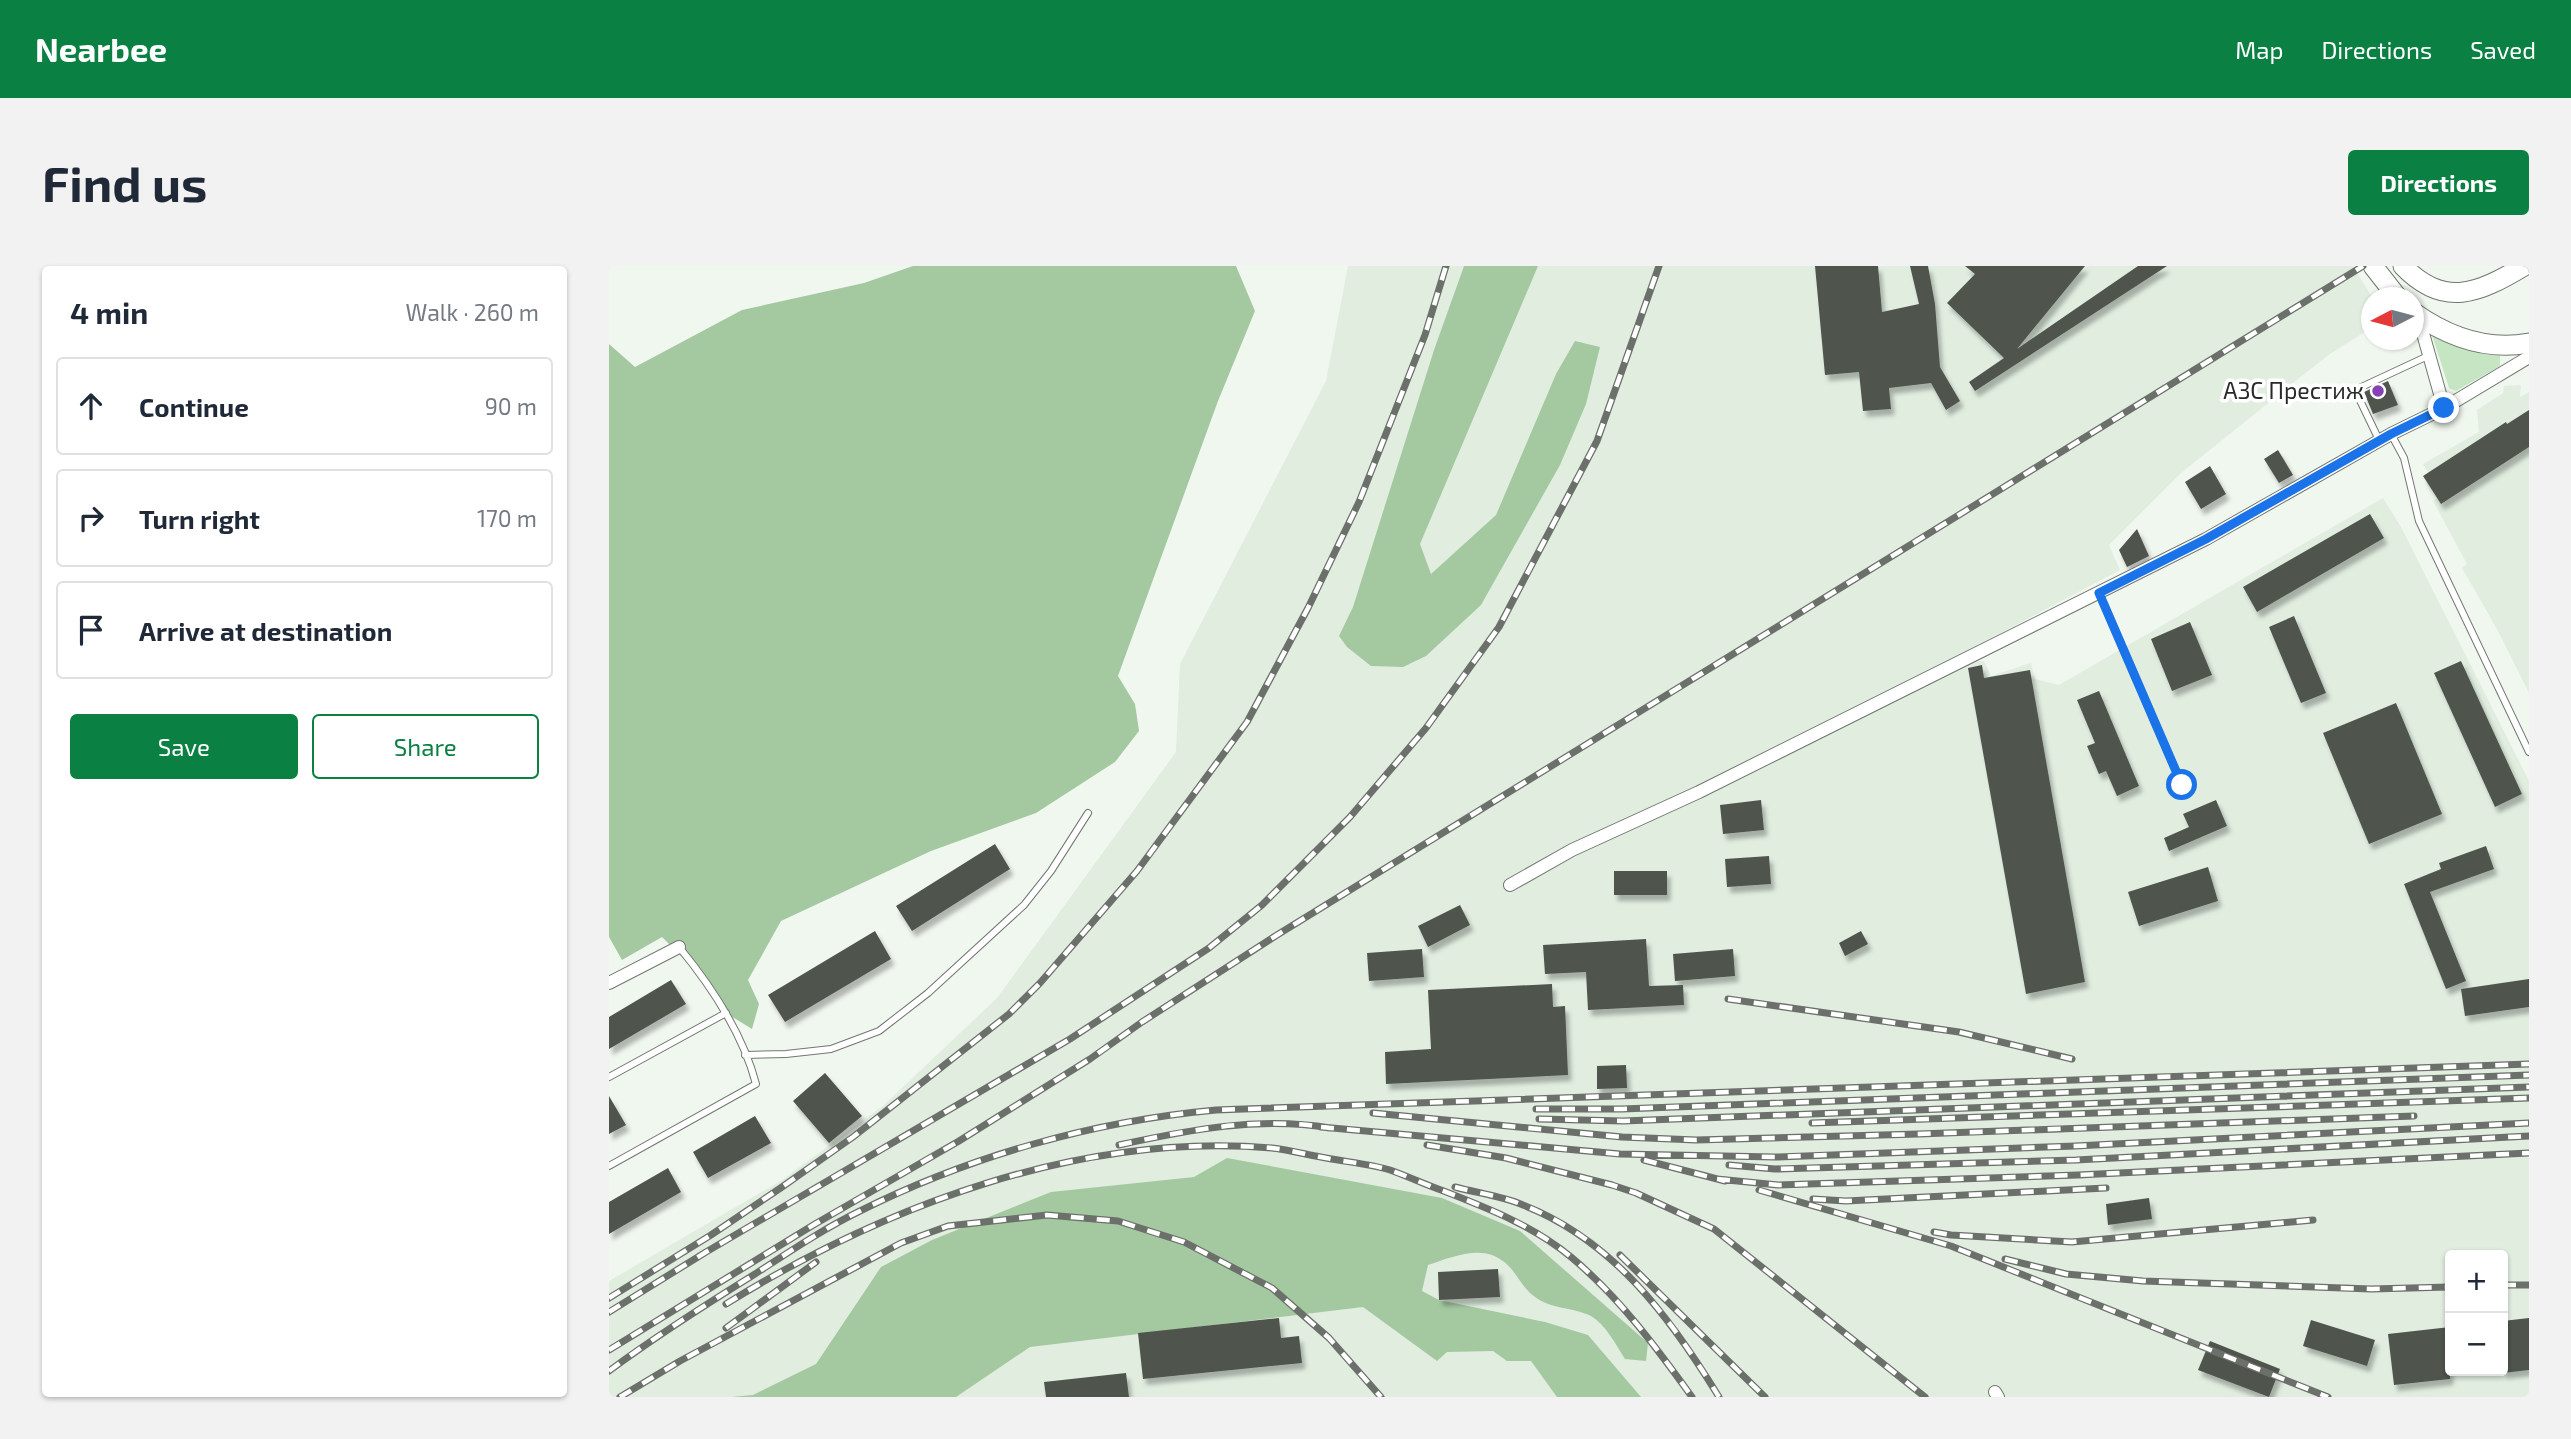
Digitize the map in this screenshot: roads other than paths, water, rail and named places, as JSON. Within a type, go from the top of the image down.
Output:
[{"type":"main road","points":[[2373,266],[2389,287]]},
{"type":"main road","points":[[2403,266],[2416,280],[2436,290],[2457,294],[2480,290],[2524,266]]},
{"type":"main road","points":[[2424,319],[2449,335],[2471,341],[2504,345],[2529,343]]},
{"type":"street","points":[[2424,336],[2444,408]]},
{"type":"street","points":[[1510,885],[1572,850],[1699,792],[2206,539],[2391,434],[2444,408],[2529,356]]},
{"type":"street","points":[[609,984],[679,947]]},
{"type":"lane","points":[[2379,441],[2355,390],[2430,355]]},
{"type":"lane","points":[[2391,434],[2405,458],[2419,521],[2529,752]]},
{"type":"lane","points":[[2099,593],[2182,785]]},
{"type":"lane","points":[[745,1055],[831,1049],[879,1031],[928,993],[1024,905],[1051,871],[1088,813]]},
{"type":"lane","points":[[609,1166],[756,1084],[726,1013],[679,947]]},
{"type":"lane","points":[[609,1077],[726,1013]]},
{"type":"railway","points":[[609,1298],[711,1235],[853,1137],[1009,1014],[1040,983],[1137,871],[1247,722],[1308,608],[1359,502],[1425,335],[1446,266]]},
{"type":"railway","points":[[609,1312],[706,1252],[1070,1039],[1209,948],[1262,905],[1350,817],[1426,728],[1499,627],[1597,441],[1659,266]]},
{"type":"railway","points":[[609,1350],[815,1224],[959,1141],[1090,1059],[1277,935],[2363,266]]},
{"type":"railway","points":[[1728,999],[1959,1032],[2072,1059]]},
{"type":"railway","points":[[609,1371],[806,1241],[902,1191],[1033,1144],[1079,1132],[1170,1115],[1216,1110],[2529,1064]]},
{"type":"railway","points":[[1536,1109],[1622,1109],[2529,1075]]},
{"type":"railway","points":[[1539,1119],[1623,1121],[2529,1087]]},
{"type":"railway","points":[[1812,1123],[2529,1098]]},
{"type":"railway","points":[[1373,1113],[1622,1137],[1696,1140],[2414,1116]]},
{"type":"railway","points":[[1119,1145],[1224,1126],[1277,1123],[1330,1128]]},
{"type":"railway","points":[[1321,1127],[1620,1154],[1775,1157],[2075,1146],[2529,1123]]},
{"type":"railway","points":[[1729,1165],[1775,1169],[2076,1160],[2529,1136]]},
{"type":"railway","points":[[1427,1145],[1506,1158],[1612,1185],[1636,1193],[1714,1229],[1925,1397]]},
{"type":"railway","points":[[726,1304],[788,1268],[852,1236],[919,1207],[987,1183],[1057,1164],[1129,1152],[1200,1146],[1272,1148],[1390,1170],[1525,1226],[1589,1272],[1651,1341],[1692,1397]]},
{"type":"railway","points":[[1717,1179],[1778,1185],[2078,1175],[2529,1153]]},
{"type":"railway","points":[[1644,1160],[1725,1181]]},
{"type":"railway","points":[[1455,1187],[1523,1205],[1555,1220],[1612,1260],[1659,1310],[1719,1397]]},
{"type":"railway","points":[[1813,1199],[1846,1201],[2106,1188]]},
{"type":"railway","points":[[1759,1190],[1951,1246],[2328,1397]]},
{"type":"railway","points":[[620,1397],[680,1361],[901,1243],[948,1226],[1047,1215],[1118,1221],[1184,1242],[1272,1288],[1329,1338],[1381,1397]]},
{"type":"railway","points":[[1934,1232],[2072,1242],[2313,1220]]},
{"type":"railway","points":[[1620,1255],[1765,1397]]},
{"type":"railway","points":[[2005,1259],[2066,1274],[2143,1281],[2371,1289],[2445,1287]]},
{"type":"railway","points":[[726,1328],[816,1262]]},
{"type":"railway","points":[[2508,1285],[2529,1285]]},
{"type":"place","name":"АЗС Престиж","points":[[2378,391]]}]
